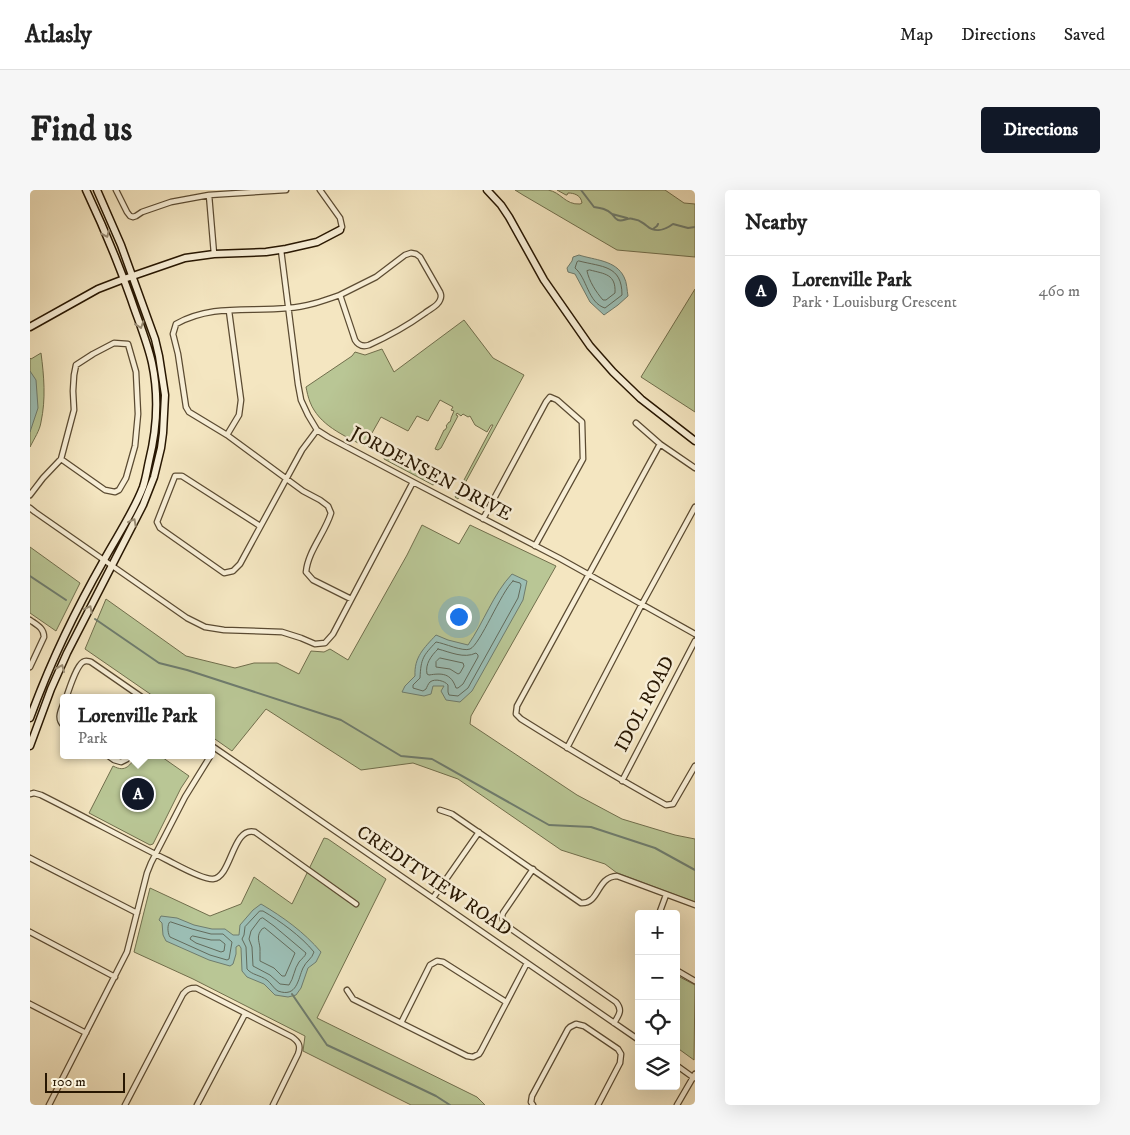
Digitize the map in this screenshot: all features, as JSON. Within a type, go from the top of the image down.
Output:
[{"type":"main road","points":[[30,718],[62,640],[144,485],[156,422],[156,392],[152,364],[146,343],[112,248],[86,190]]},
{"type":"main road","points":[[30,746],[63,662],[143,504],[154,477],[161,448],[164,424],[165,395],[160,356],[133,276],[97,190]]},
{"type":"main road","points":[[487,190],[510,217],[544,280],[590,346],[641,399],[695,441]]},
{"type":"main road","points":[[30,327],[98,289],[185,258],[214,254],[280,250],[317,242],[340,230]]},
{"type":"street","points":[[116,190],[127,212],[133,217],[172,202],[209,196],[286,190]]},
{"type":"street","points":[[320,190],[340,218],[342,227],[340,230]]},
{"type":"street","points":[[209,196],[214,254]]},
{"type":"street","points":[[260,526],[182,476],[175,476],[157,522],[160,528],[224,573],[233,572],[240,564],[302,450],[317,430],[301,400],[280,250]]},
{"type":"street","points":[[340,295],[355,340],[364,346],[371,345],[411,323],[437,304],[441,297],[440,292],[418,255],[411,253],[405,255],[376,277],[340,295],[312,304],[288,308],[212,311],[176,324],[173,334],[186,407],[189,412],[328,506],[331,512],[328,523],[307,563],[306,572],[313,580],[351,599]]},
{"type":"street","points":[[227,436],[239,415],[241,400],[229,311]]},
{"type":"street","points":[[30,495],[61,459],[74,410],[73,391],[76,366],[114,343],[128,344],[136,372],[138,414],[135,446],[123,484],[115,492],[105,490],[61,459]]},
{"type":"street","points":[[483,518],[550,397],[557,400],[582,422],[583,459],[535,546]]},
{"type":"street","points":[[636,423],[660,444],[695,468]]},
{"type":"street","name":"JORDENSEN DRIVE","points":[[317,430],[588,574],[695,634]]},
{"type":"street","points":[[660,444],[588,574],[516,710],[516,714],[567,748],[666,805],[674,804],[695,766]]},
{"type":"street","points":[[30,508],[187,618],[205,627],[224,630],[282,632],[315,644],[325,643],[333,634],[413,482]]},
{"type":"street","points":[[567,748],[695,507]]},
{"type":"street","points":[[30,620],[42,628],[44,634],[30,667]]},
{"type":"street","name":"IDOL ROAD","points":[[622,781],[695,641]]},
{"type":"street","points":[[68,694],[78,668],[85,661],[91,662],[137,694]]},
{"type":"street","name":"CREDITVIEW ROAD","points":[[215,748],[635,1037]]},
{"type":"street","points":[[113,759],[121,762],[127,759]]},
{"type":"street","points":[[49,1105],[127,952],[147,873],[155,854],[185,797],[209,759]]},
{"type":"street","points":[[30,794],[42,795],[155,854],[208,878],[215,879],[222,874],[242,836],[248,831],[252,831],[356,904]]},
{"type":"street","points":[[440,810],[452,814],[584,903],[591,900],[605,880],[612,876],[617,876],[695,905]]},
{"type":"street","points":[[432,898],[479,832]]},
{"type":"street","points":[[30,858],[137,913]]},
{"type":"street","points":[[534,870],[503,914],[504,924],[616,1002],[619,1005],[620,1012],[614,1023]]},
{"type":"street","points":[[660,910],[666,895]]},
{"type":"street","points":[[30,932],[115,977]]},
{"type":"street","points":[[401,1023],[430,965],[437,961],[443,962],[506,1002]]},
{"type":"street","points":[[347,990],[353,999],[467,1056],[473,1057],[481,1051],[527,963]]},
{"type":"street","points":[[680,973],[695,982]]},
{"type":"street","points":[[125,1105],[186,990],[192,988],[196,988],[296,1040],[300,1044],[298,1054],[273,1105]]},
{"type":"street","points":[[30,1004],[86,1034]]},
{"type":"street","points":[[197,1105],[245,1014]]},
{"type":"street","points":[[532,1105],[532,1096],[568,1029],[576,1024],[584,1026],[618,1049],[621,1054],[620,1063],[598,1105]]},
{"type":"street","points":[[678,1105],[694,1077],[680,1068]]},
{"type":"green space","points":[[515,190],[548,190],[570,203],[580,204],[582,203],[581,200],[577,195],[568,193],[566,195],[557,190],[665,190],[684,203],[695,204],[695,257],[617,250]]},
{"type":"green space","points":[[695,289],[695,412],[641,377]]},
{"type":"green space","points":[[464,320],[493,358],[524,375],[458,499],[455,497],[493,425],[491,425],[487,432],[475,425],[470,416],[468,417],[463,414],[461,416],[457,413],[456,415],[458,416],[441,448],[435,449],[454,411],[451,410],[453,407],[440,400],[428,421],[417,416],[408,431],[381,417],[372,433],[369,432],[364,446],[332,428],[319,417],[310,402],[306,387],[352,356],[355,352],[365,355],[382,349],[394,372]]},
{"type":"green space","points":[[41,353],[44,405],[39,428],[30,447],[30,358]]},
{"type":"green space","points":[[391,453],[390,457],[407,466],[410,463],[416,466],[415,470],[433,480],[435,476],[437,479],[436,483],[433,485],[384,459],[385,454]]},
{"type":"green space","points":[[422,525],[459,544],[470,525],[556,566],[471,716],[470,724],[577,795],[622,819],[695,839],[695,902],[617,873],[605,864],[561,850],[458,779],[413,763],[361,770],[266,709],[232,751],[215,739],[215,694],[150,694],[85,649],[106,599],[186,656],[235,668],[254,663],[277,663],[299,674],[311,651],[324,652],[330,649],[348,660]]},
{"type":"green space","points":[[30,547],[80,583],[56,631],[30,613]]},
{"type":"green space","points":[[134,759],[165,759],[189,776],[153,844],[150,845],[89,813],[113,766],[121,769],[130,765]]},
{"type":"green space","points":[[324,838],[386,879],[317,1018],[477,1097],[485,1105],[411,1105],[303,1051],[305,1036],[193,979],[134,952],[150,888],[210,916],[241,904],[254,877],[292,904]]},
{"type":"green space","points":[[680,977],[695,985],[694,1060],[680,1050]]},
{"type":"water","points":[[579,255],[616,267],[625,279],[628,296],[604,315],[590,302],[575,274],[568,272],[567,268],[573,257]]},
{"type":"water","points":[[30,371],[36,380],[38,408],[30,432]]},
{"type":"water","points":[[512,574],[527,581],[523,600],[472,691],[460,702],[446,700],[441,691],[444,686],[433,686],[431,694],[424,696],[402,692],[415,676],[418,658],[436,635],[468,645],[499,590]]},
{"type":"water","points":[[261,904],[293,925],[321,952],[316,962],[308,968],[301,988],[296,995],[288,997],[275,995],[264,984],[247,977],[242,971],[241,948],[239,945],[236,947],[233,964],[230,966],[209,960],[166,941],[163,935],[162,923],[159,920],[161,916],[177,918],[194,925],[212,929],[225,929],[233,935],[239,935],[240,925]]},
{"type":"waterway","points":[[581,190],[594,207],[608,211],[618,220],[638,220],[657,230],[667,228],[673,224],[688,228],[695,227]]},
{"type":"waterway","points":[[612,214],[627,218]]},
{"type":"waterway","points":[[653,229],[658,224]]},
{"type":"waterway","points":[[30,576],[66,600]]},
{"type":"waterway","points":[[95,619],[159,663],[187,670],[341,720],[401,756],[432,759],[549,825],[591,827],[655,848],[695,870]]},
{"type":"waterway","points":[[292,994],[327,1045],[436,1096],[450,1105]]},
{"type":"place","name":"Lorenville Park","points":[[138,794]]}]
